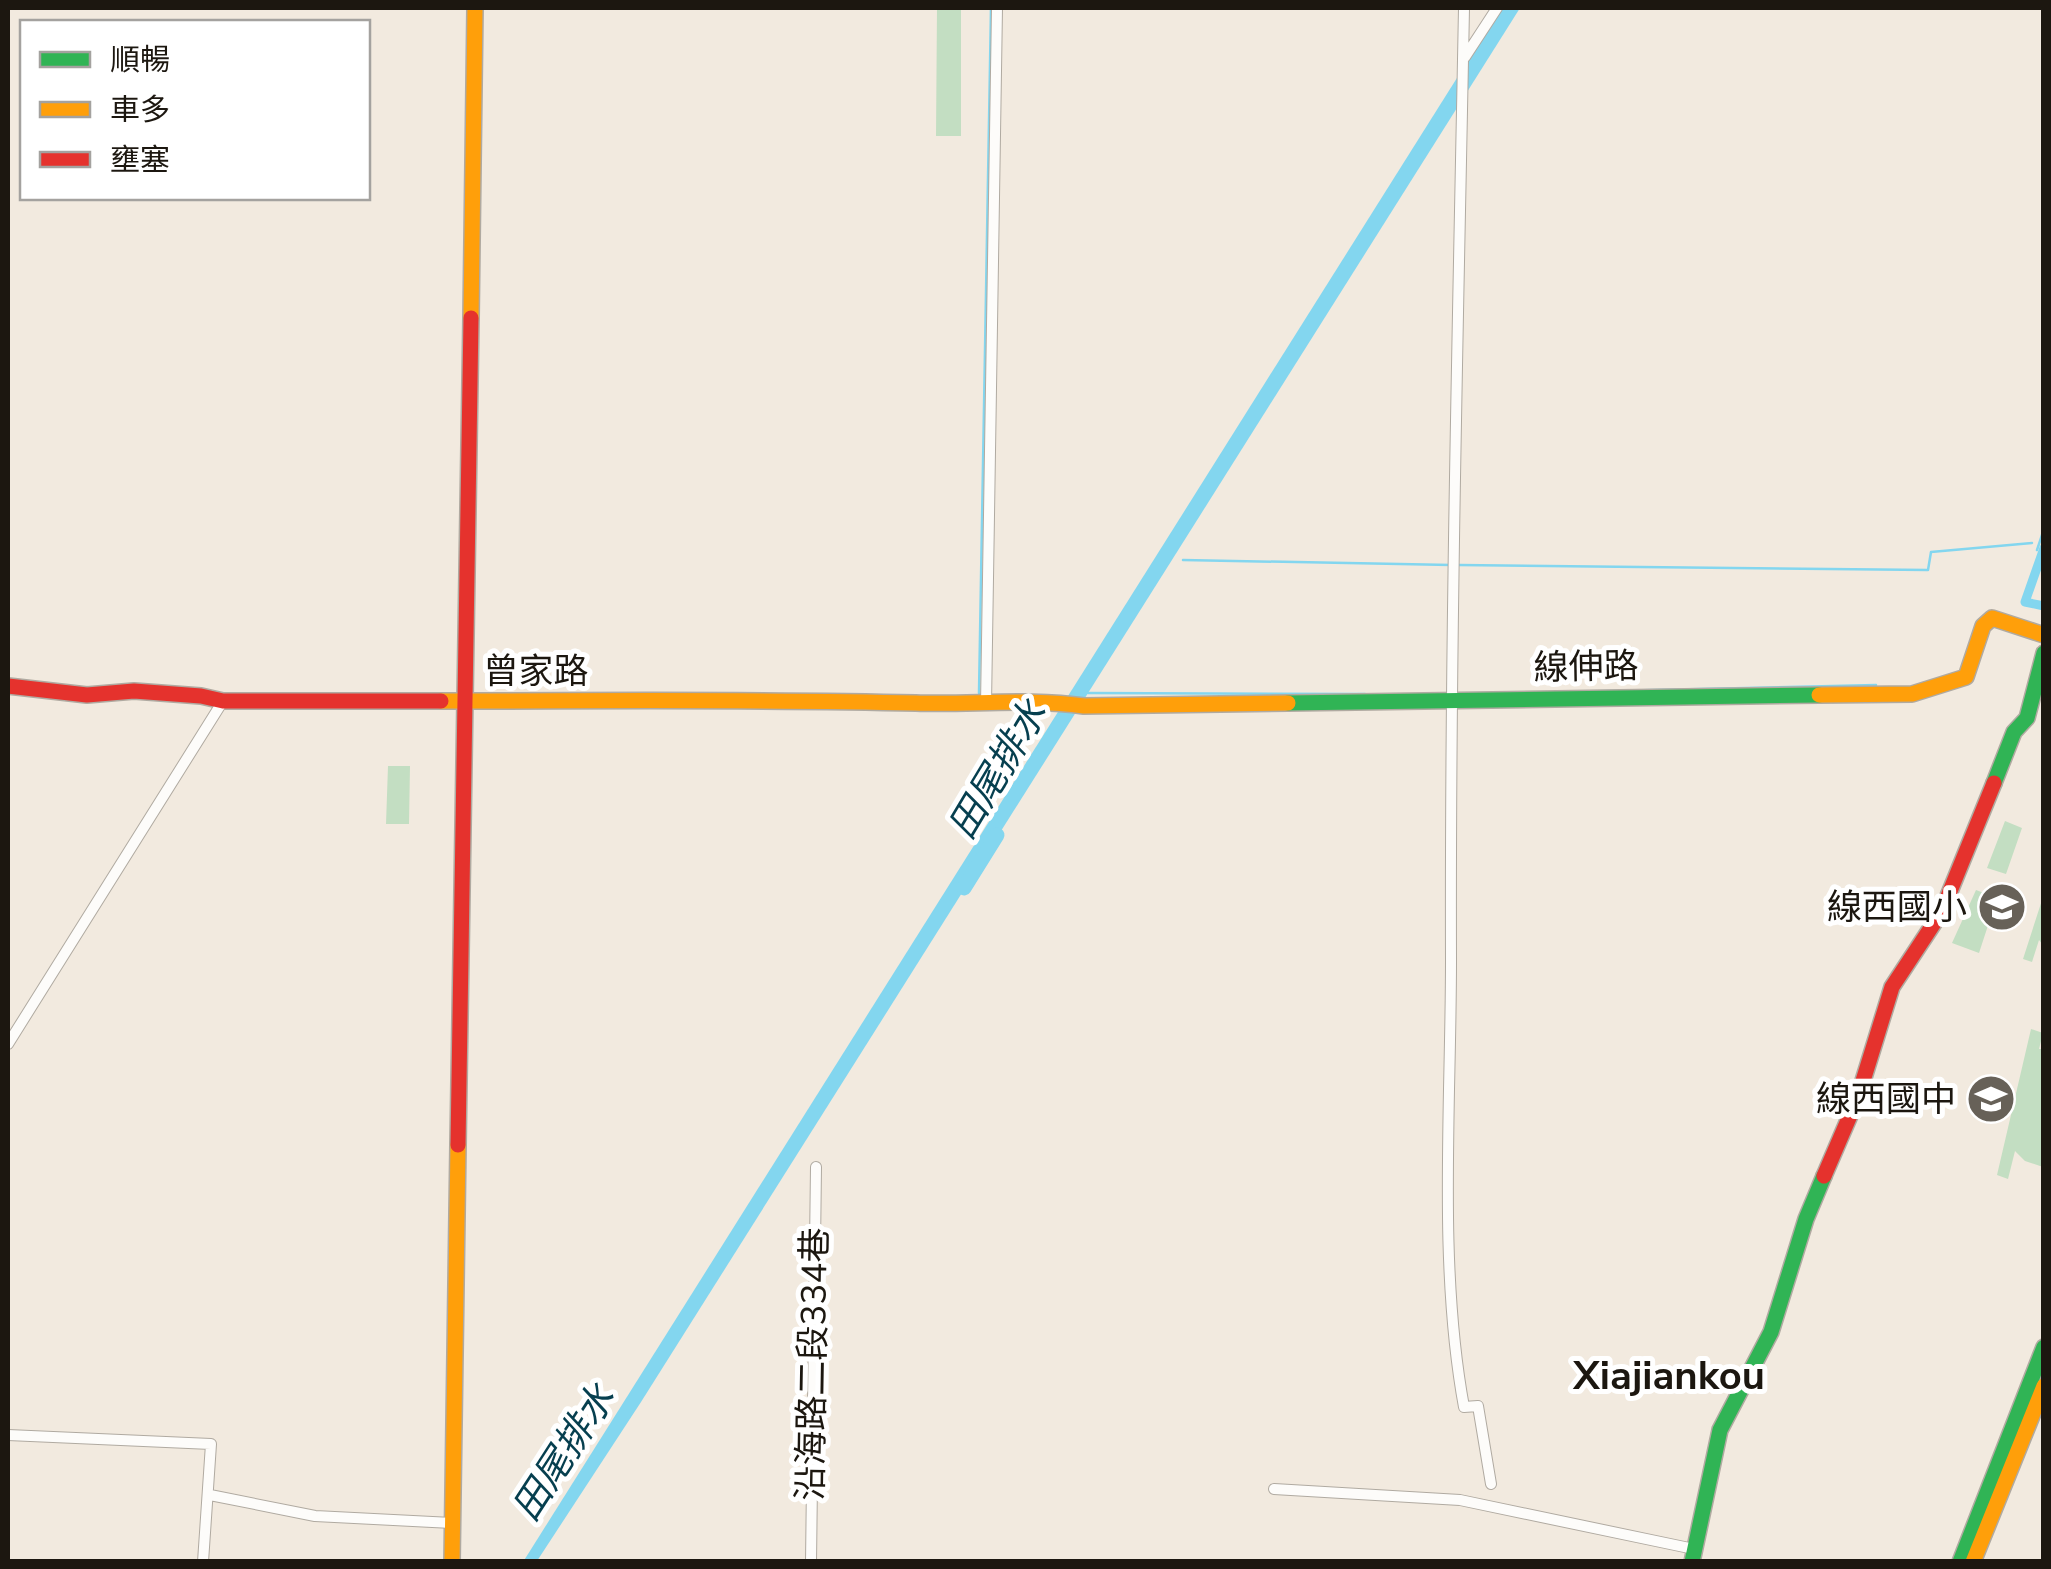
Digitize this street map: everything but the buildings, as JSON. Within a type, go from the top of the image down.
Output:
[{"type":"street","points":[[452,1562],[474,8]]},
{"type":"street","points":[[986,705],[997,8]]},
{"type":"street","points":[[1464,8],[1450,699],[1448,1116],[1458,1374],[1464,1407],[1478,1406],[1491,1484]]},
{"type":"street","points":[[1463,61],[1497,8]]},
{"type":"street","name":"線伸路","points":[[1066,704],[1912,694],[1966,677],[1987,620],[1996,618],[2044,635]]},
{"type":"street","points":[[1274,1489],[1460,1500],[1693,1555],[1720,1430],[1770,1332],[1806,1219],[1858,1096],[1892,987],[1942,911],[1970,851],[2014,732],[2036,718],[2044,653]]},
{"type":"street","name":"曾家路","points":[[8,686],[87,695],[168,693],[227,701],[1066,704]]},
{"type":"street","points":[[8,1044],[227,701]]},
{"type":"street","name":"沿海路二段334巷","points":[[811,1562],[816,1166]]},
{"type":"street","points":[[1960,1562],[2044,1347]]},
{"type":"street","points":[[1973,1562],[2044,1386]]},
{"type":"street","points":[[8,1435],[211,1444],[204,1562]]},
{"type":"street","points":[[210,1494],[315,1516],[452,1523]]},
{"type":"green space","points":[[937,8],[961,8],[961,136],[936,136]]},
{"type":"green space","points":[[388,766],[410,766],[409,824],[386,824]]},
{"type":"green space","points":[[2005,821],[2022,828],[2006,874],[1987,868]]},
{"type":"green space","points":[[1976,890],[1997,898],[1979,953],[1952,943]]},
{"type":"green space","points":[[2043,897],[2043,945],[2039,940],[2032,962],[2023,959]]},
{"type":"green space","points":[[2031,1029],[2043,1033],[2039,1049],[2043,1049],[2043,1167],[2025,1161],[2015,1151],[2008,1179],[1997,1175]]},
{"type":"water","points":[[1501,8],[1520,8],[641,1402],[537,1561],[523,1562]]},
{"type":"waterway","points":[[979,693],[991,8]]},
{"type":"waterway","points":[[2037,550],[2044,529]]},
{"type":"waterway","points":[[1459,565],[1928,570],[1931,552],[2032,543]]},
{"type":"waterway","points":[[2044,548],[2025,602],[2044,606]]},
{"type":"waterway","points":[[1183,560],[1451,565]]},
{"type":"waterway","points":[[1563,692],[1876,685]]},
{"type":"waterway","points":[[1088,693],[1365,694]]},
{"type":"waterway","name":"田尾排水","points":[[964,888],[997,835]]},
{"type":"traffic: fast","points":[[1994,783],[2014,732],[2027,718],[2044,653]]},
{"type":"traffic: fast","points":[[1288,703],[1819,695]]},
{"type":"traffic: fast","points":[[1692,1562],[1720,1430],[1771,1332],[1806,1219],[1824,1176]]},
{"type":"traffic: fast","points":[[1960,1562],[2044,1347]]},
{"type":"traffic: slow","points":[[471,318],[475,8]]},
{"type":"traffic: slow","points":[[1819,695],[1912,694],[1966,677],[1983,626],[1992,618],[2044,635]]},
{"type":"traffic: slow","points":[[441,701],[1022,702],[1084,706],[1288,703]]},
{"type":"traffic: slow","points":[[452,1562],[458,1145]]},
{"type":"traffic: slow","points":[[1973,1562],[2044,1386]]},
{"type":"traffic: jam","points":[[458,1145],[471,318]]},
{"type":"traffic: jam","points":[[8,686],[87,695],[134,691],[223,701],[441,701]]},
{"type":"traffic: jam","points":[[1824,1176],[1858,1097],[1892,987],[1942,911],[1994,783]]},
{"type":"place","name":"線西國小","points":[[2002,907]]},
{"type":"place","name":"線西國中","points":[[1991,1099]]},
{"type":"district","name":"Xiajiankou","points":[[1669,1376]]}]
